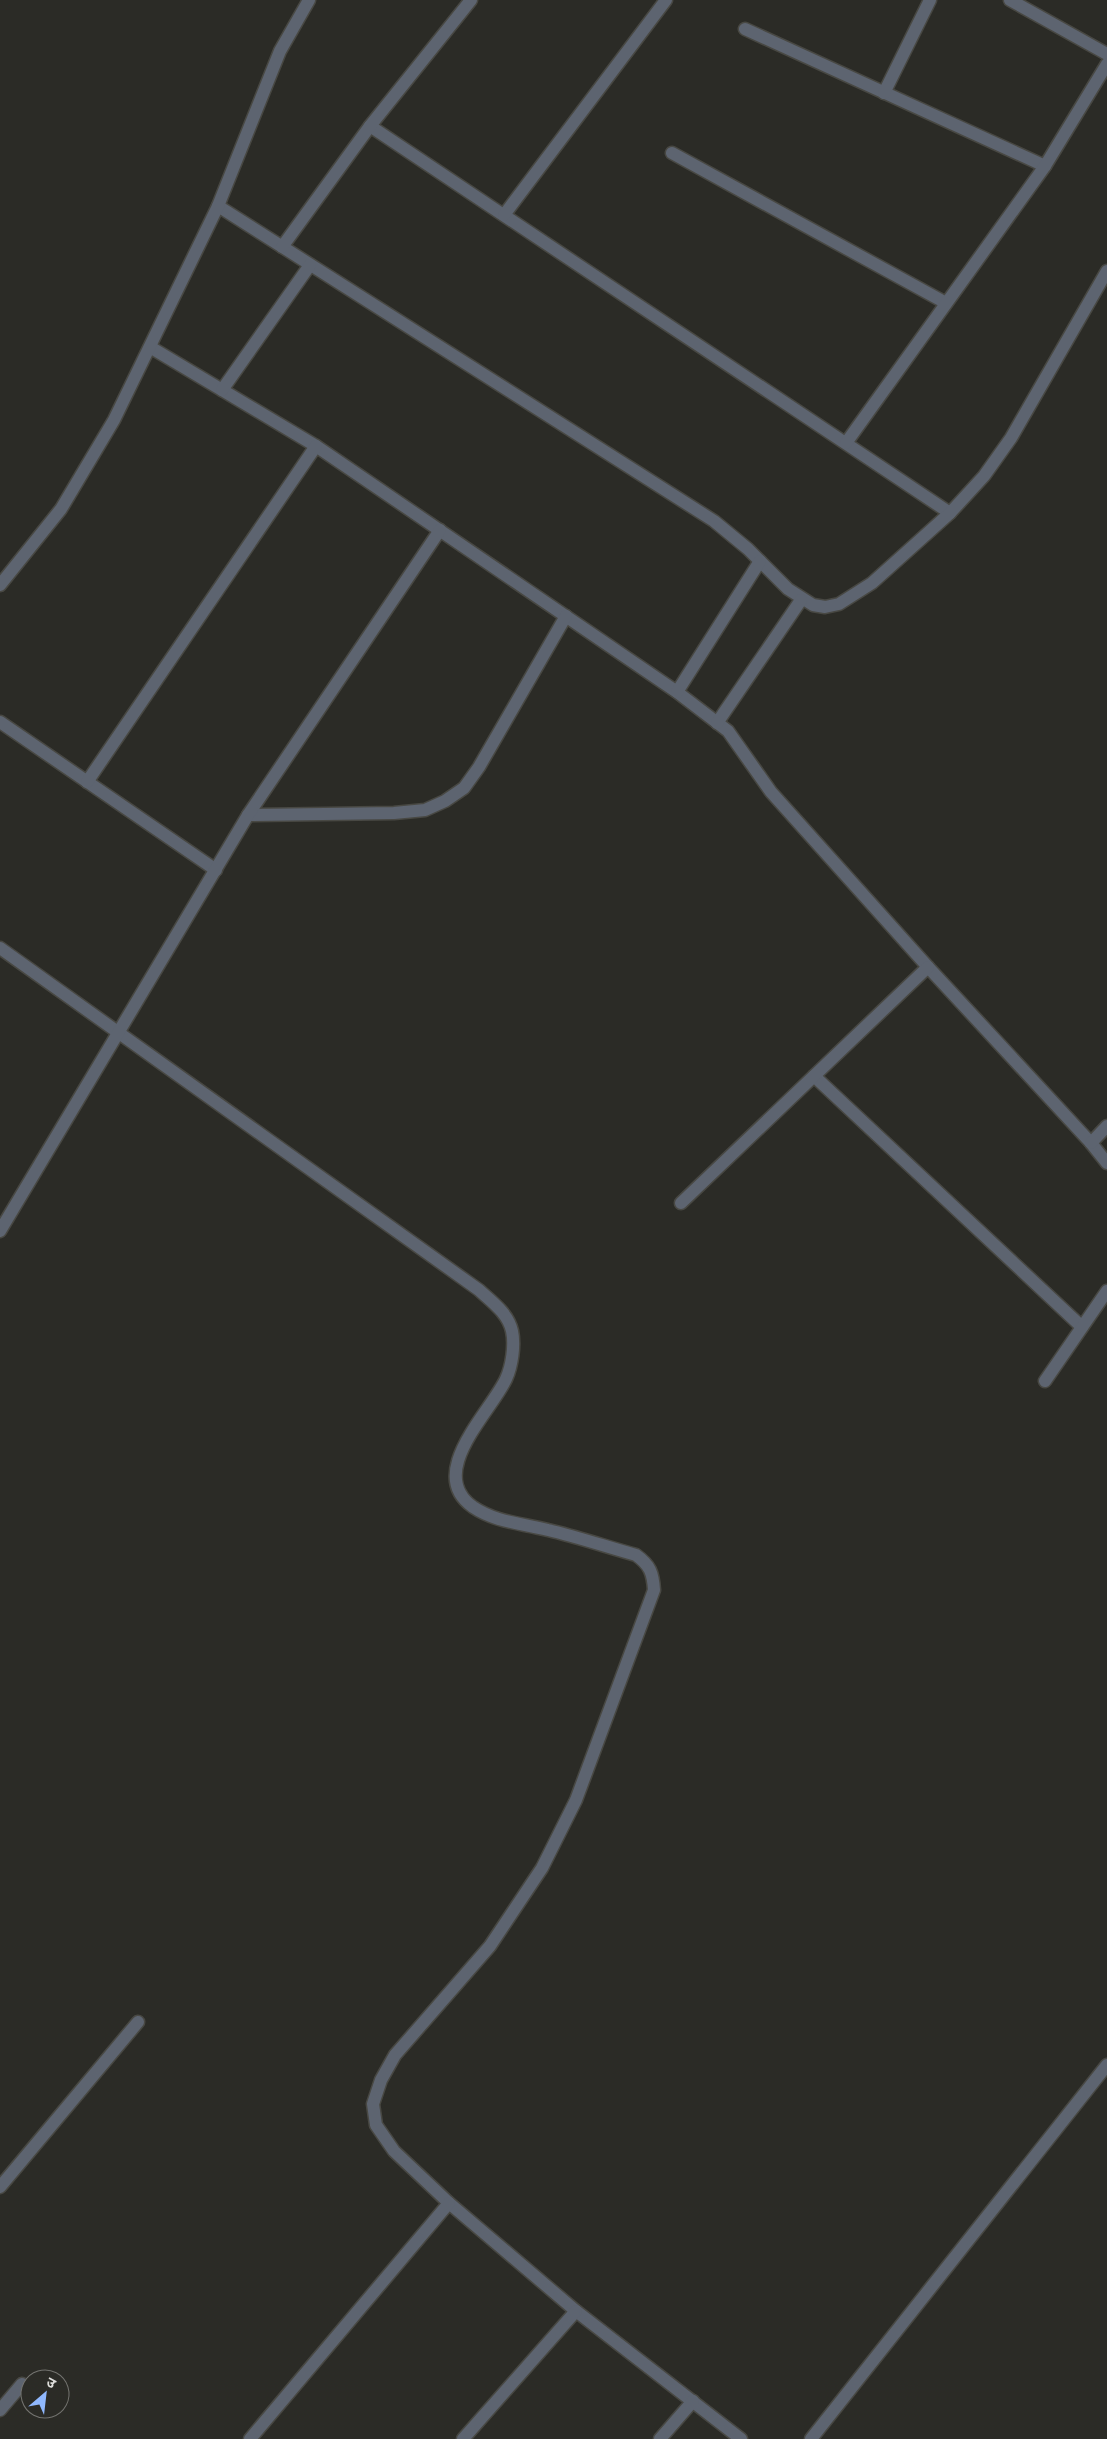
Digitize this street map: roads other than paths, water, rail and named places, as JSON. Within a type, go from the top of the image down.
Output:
[{"type":"street","points":[[0,585],[61,510],[114,420],[218,206],[280,51],[309,0]]},
{"type":"street","points":[[282,247],[370,126],[471,0]]},
{"type":"street","points":[[504,215],[666,0]]},
{"type":"street","points":[[884,92],[930,0]]},
{"type":"street","points":[[1010,0],[1107,54]]},
{"type":"street","points":[[745,29],[1045,166]]},
{"type":"street","points":[[846,443],[1045,166],[1107,64]]},
{"type":"street","points":[[370,126],[950,513]]},
{"type":"street","points":[[672,153],[946,304]]},
{"type":"street","points":[[218,206],[714,521],[735,537],[801,600],[825,607],[839,604],[872,584],[968,496],[1011,438],[1107,271]]},
{"type":"street","points":[[222,390],[310,265]]},
{"type":"street","points":[[150,347],[316,446],[677,692],[728,732],[771,792],[928,967],[1091,1143],[1107,1163]]},
{"type":"street","points":[[87,782],[316,446]]},
{"type":"street","points":[[0,1231],[248,815],[440,530]]},
{"type":"street","points":[[677,692],[760,561]]},
{"type":"street","points":[[717,723],[801,600]]},
{"type":"street","points":[[248,815],[394,813],[425,810],[445,801],[464,788],[479,767],[566,616]]},
{"type":"street","points":[[0,722],[216,870]]},
{"type":"street","points":[[0,948],[479,1290],[503,1312],[512,1330],[513,1353],[507,1377],[470,1434],[458,1460],[455,1477],[461,1494],[472,1506],[499,1521],[547,1530],[636,1555],[648,1564],[653,1576],[654,1590],[576,1800],[542,1868],[490,1946],[395,2055],[380,2080],[373,2104],[376,2125],[394,2151],[449,2203],[576,2311],[741,2439]]},
{"type":"street","points":[[681,1203],[928,967]]},
{"type":"street","points":[[814,1076],[1082,1327]]},
{"type":"street","points":[[1091,1143],[1107,1126]]},
{"type":"street","points":[[1045,1381],[1107,1291]]},
{"type":"street","points":[[0,2187],[138,2022]]},
{"type":"street","points":[[811,2439],[1107,2065]]},
{"type":"street","points":[[250,2439],[449,2203]]},
{"type":"street","points":[[463,2439],[576,2311]]},
{"type":"street","points":[[0,2410],[20,2386]]},
{"type":"street","points":[[660,2439],[693,2401]]}]
